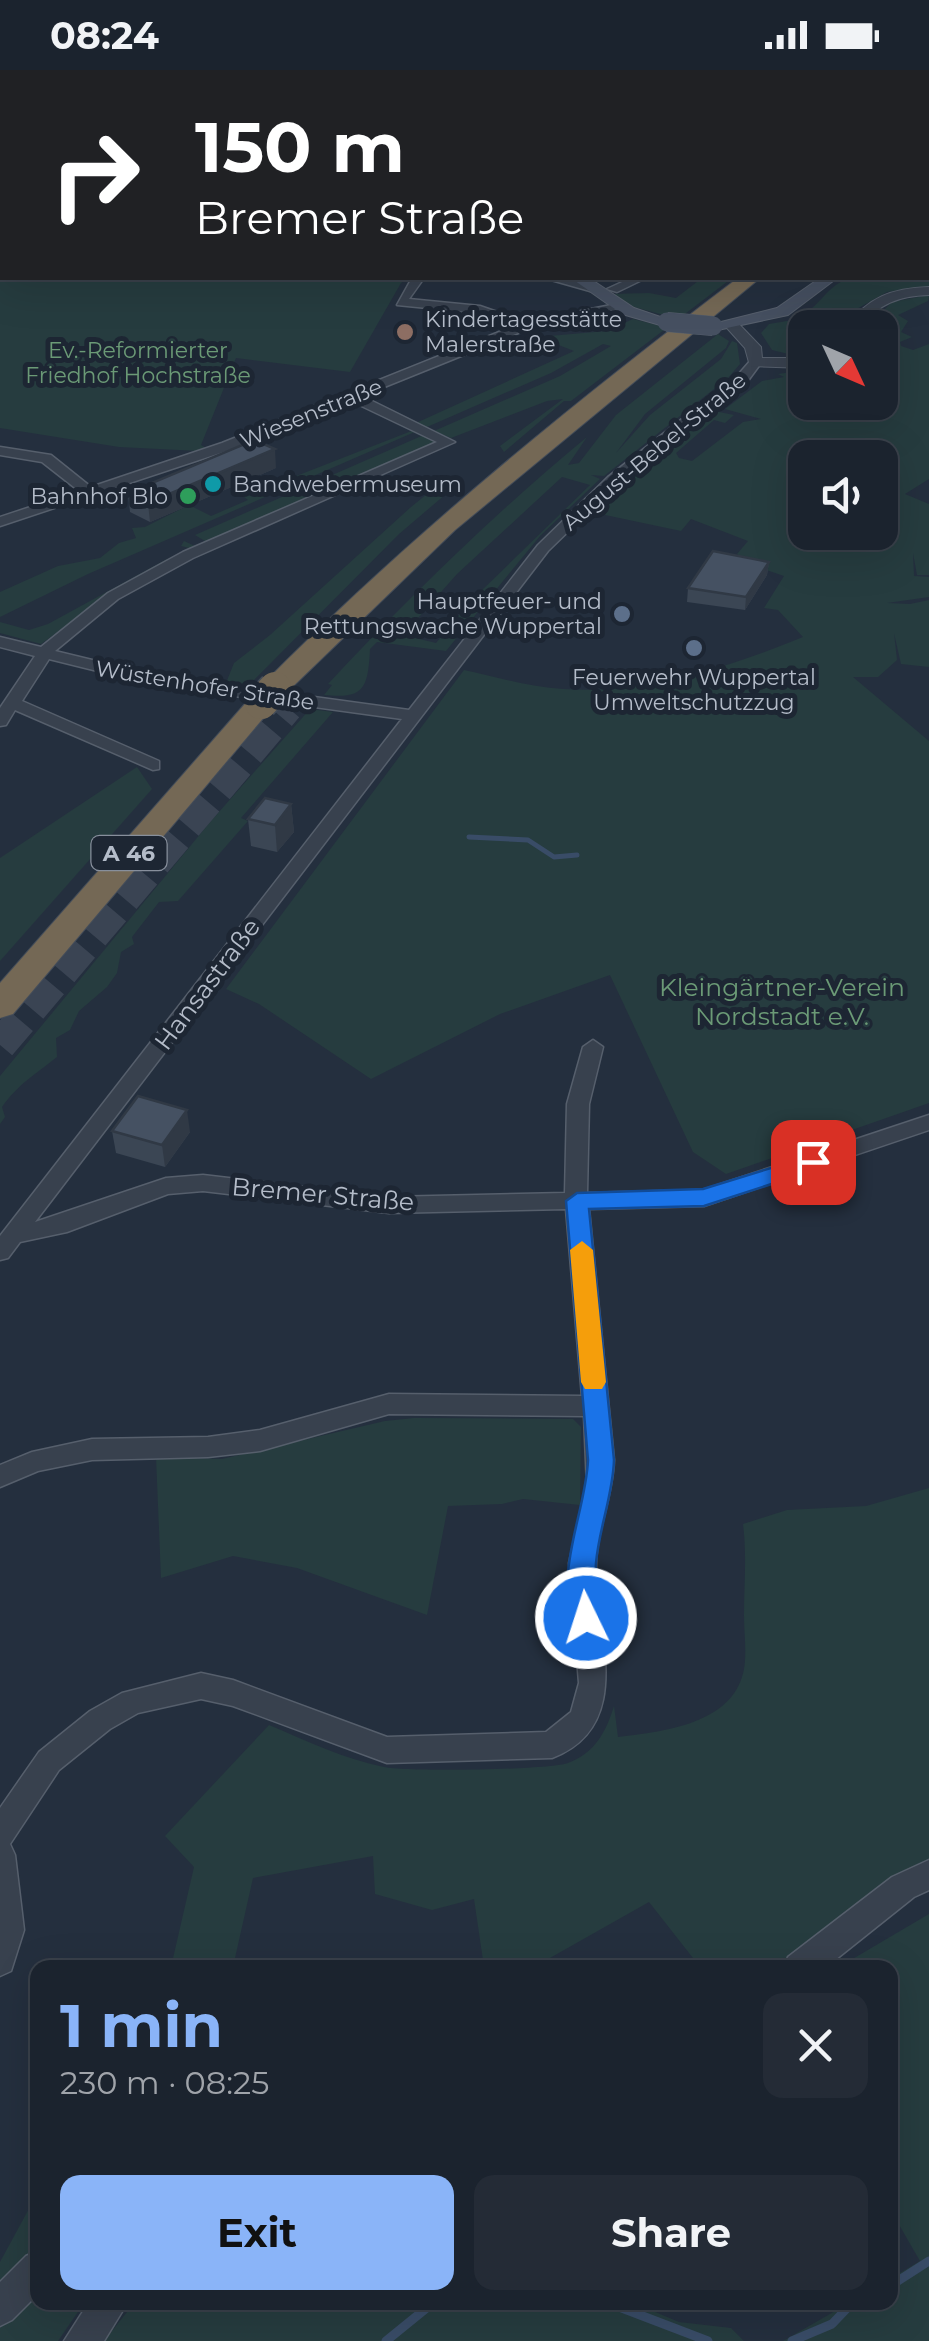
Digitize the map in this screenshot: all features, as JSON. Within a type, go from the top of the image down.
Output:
[{"type":"highway","name":"A 46","points":[[0,1006],[281,697],[360,601],[460,508],[559,425],[747,280]]},
{"type":"highway","name":"A 46","points":[[281,697],[515,484],[770,280]]},
{"type":"main road","points":[[583,280],[605,289],[621,307],[666,322],[732,325],[782,312],[826,280]]},
{"type":"street","points":[[417,280],[401,302],[480,310],[525,326]]},
{"type":"street","points":[[560,280],[605,289],[634,280]]},
{"type":"street","points":[[867,310],[899,293],[929,291]]},
{"type":"street","name":"Wiesenstraße","points":[[0,522],[91,494],[354,396],[525,326],[621,307]]},
{"type":"street","name":"August-Bebel-Straße","points":[[412,715],[567,522],[612,480],[742,379],[755,363],[753,348],[732,325]]},
{"type":"street","points":[[755,363],[788,363]]},
{"type":"street","points":[[0,722],[48,647],[81,618],[163,567],[446,444],[442,438],[354,396]]},
{"type":"street","points":[[0,451],[46,458],[91,494]]},
{"type":"street","name":"Wüstenhofer Straße","points":[[0,642],[154,680],[412,715]]},
{"type":"street","points":[[14,703],[153,765]]},
{"type":"street","name":"Hansastraße","points":[[6,1244],[412,715]]},
{"type":"street","points":[[0,1834],[49,1761],[100,1720],[132,1702],[201,1686],[233,1693],[387,1750],[552,1746],[583,1719],[594,1683],[582,1563],[600,1486],[577,1201],[576,1124],[585,1066],[593,1046]]},
{"type":"street","name":"Bremer Straße","points":[[6,1244],[166,1186],[203,1182],[389,1205],[686,1200],[722,1194],[929,1122]]},
{"type":"street","points":[[0,1476],[70,1451],[121,1444],[186,1448],[245,1443],[389,1404],[596,1406]]},
{"type":"street","points":[[0,1855],[9,1930],[0,1960]]},
{"type":"street","points":[[810,1960],[903,1887],[929,1875]]},
{"type":"street","points":[[0,2308],[30,2276]]},
{"type":"street","points":[[82,2341],[105,2310]]},
{"type":"green space","name":"Ev.-Reformierter Friedhof Hochstraße","points":[[0,280],[405,280],[350,372],[236,358],[201,445],[206,448],[199,451],[119,447],[0,428]]},
{"type":"green space","points":[[699,280],[729,280],[571,401],[564,401],[504,452],[500,446],[563,399],[547,401],[451,438],[434,431],[560,376],[611,346],[603,344],[551,373],[427,427],[416,423],[574,351],[538,337],[606,331],[633,319],[661,326],[671,317],[634,307],[613,294],[649,293],[676,298]]},
{"type":"green space","points":[[846,280],[929,280],[929,287],[887,292],[855,310],[810,310]]},
{"type":"green space","points":[[929,295],[928,301],[898,315],[898,310],[884,310],[892,302]]},
{"type":"green space","name":"Kleingärtner-Verein Nordstadt e.V.","points":[[898,315],[908,321],[901,332],[912,337],[900,342],[901,346],[913,350],[929,344],[929,479],[905,494],[929,504],[929,575],[917,575],[913,553],[914,576],[929,577],[929,597],[887,603],[929,600],[929,667],[901,664],[894,633],[897,660],[878,677],[853,677],[929,741],[929,1103],[726,1174],[693,1152],[610,975],[500,1014],[371,1079],[259,1004],[226,989],[464,670],[551,688],[624,688],[716,668],[803,637],[778,610],[764,608],[784,576],[743,562],[737,554],[748,541],[691,519],[681,531],[591,512],[714,411],[734,415],[725,423],[714,420],[676,453],[679,458],[692,461],[743,422],[761,419],[725,409],[762,381],[784,377],[778,374],[788,373],[788,420],[898,420]]},
{"type":"green space","points":[[788,321],[788,354],[772,350],[761,333],[769,324]]},
{"type":"green space","points":[[718,334],[729,341],[726,348],[645,414],[616,453],[650,415],[721,359],[732,341],[737,343],[740,364],[728,378],[604,476],[591,475],[600,479],[540,536],[490,597],[477,595],[590,485],[562,477],[457,574],[403,635],[436,643],[472,600],[485,603],[446,651],[377,642],[370,649],[365,682],[356,693],[324,695],[332,685],[328,684],[359,651],[486,525],[587,437],[568,465],[579,463],[616,415]]},
{"type":"green space","points":[[417,431],[88,574],[0,617],[0,592],[58,566],[100,558],[119,543],[136,538],[132,528],[145,527],[189,505],[211,516],[248,500],[244,497],[289,483],[286,480]]},
{"type":"green space","points":[[426,434],[438,440],[437,444],[193,549],[181,546],[184,541],[195,546],[205,541],[195,535]]},
{"type":"green space","points":[[453,488],[399,534],[249,685],[226,683],[234,663],[411,507],[432,490]]},
{"type":"green space","points":[[167,559],[170,561],[86,611],[41,644],[0,633],[0,622],[29,630],[48,624]]},
{"type":"green space","points":[[310,709],[333,712],[241,818],[248,821],[178,901],[159,902],[132,937],[134,944],[121,952],[117,973],[107,987],[79,1011],[70,1030],[56,1038],[57,1057],[2,1107],[5,1117],[0,1124],[0,1076],[211,821]]},
{"type":"green space","points":[[137,767],[152,789],[0,961],[0,858]]},
{"type":"green space","points":[[573,1419],[581,1427],[580,1505],[523,1499],[502,1504],[448,1506],[427,1615],[297,1568],[233,1556],[161,1578],[156,1457],[222,1459],[385,1421]]},
{"type":"green space","points":[[929,1488],[929,1863],[898,1877],[785,1960],[695,1960],[649,1902],[546,1960],[483,1960],[474,1899],[432,1910],[375,1894],[373,1856],[253,1878],[235,1960],[173,1960],[194,1867],[165,1836],[269,1725],[369,1764],[447,1770],[568,1763],[585,1754],[598,1740],[614,1706],[618,1737],[690,1723],[722,1706],[734,1693],[744,1670],[743,1524],[787,1510],[866,1506]]},
{"type":"green space","points":[[929,1914],[929,2341],[783,2341],[837,2310],[898,2310],[898,2274],[920,2261],[898,2223],[898,1960],[851,1960]]},
{"type":"green space","points":[[30,2207],[30,2262],[0,2292],[0,2262]]},
{"type":"green space","points":[[30,2290],[30,2310],[79,2310],[58,2341],[0,2341],[0,2320]]},
{"type":"green space","points":[[129,2310],[651,2310],[679,2322],[731,2328],[744,2341],[104,2341]]},
{"type":"building","points":[[254,440],[275,449],[148,503],[128,493]]},
{"type":"building","points":[[713,551],[769,562],[746,597],[688,588]]},
{"type":"building","points":[[265,798],[291,804],[275,825],[248,819]]},
{"type":"building","points":[[138,1096],[187,1110],[162,1145],[112,1131]]},
{"type":"waterway","points":[[469,837],[528,840],[554,857],[577,855]]},
{"type":"waterway","points":[[898,2281],[929,2261]]},
{"type":"waterway","points":[[386,2341],[424,2310]]},
{"type":"waterway","points":[[627,2310],[708,2341]]},
{"type":"waterway","points":[[792,2341],[832,2324],[845,2310]]},
{"type":"tunnel","points":[[0,1045],[287,707]]},
{"type":"slow traffic","points":[[582,1250],[593,1382]]},
{"type":"place","name":"Kindertagesstätte Malerstraße","points":[[405,332]]},
{"type":"place","name":"Bandwebermuseum","points":[[213,484]]},
{"type":"place","name":"Bahnhof Blo","points":[[188,496]]},
{"type":"place","name":"Hauptfeuer- und Rettungswache Wuppertal","points":[[622,614]]},
{"type":"place","name":"Feuerwehr Wuppertal Umweltschutzzug","points":[[694,648]]},
{"type":"route","points":[[586,1618],[582,1563],[600,1486],[601,1460],[577,1201],[704,1198],[813,1162]]}]
